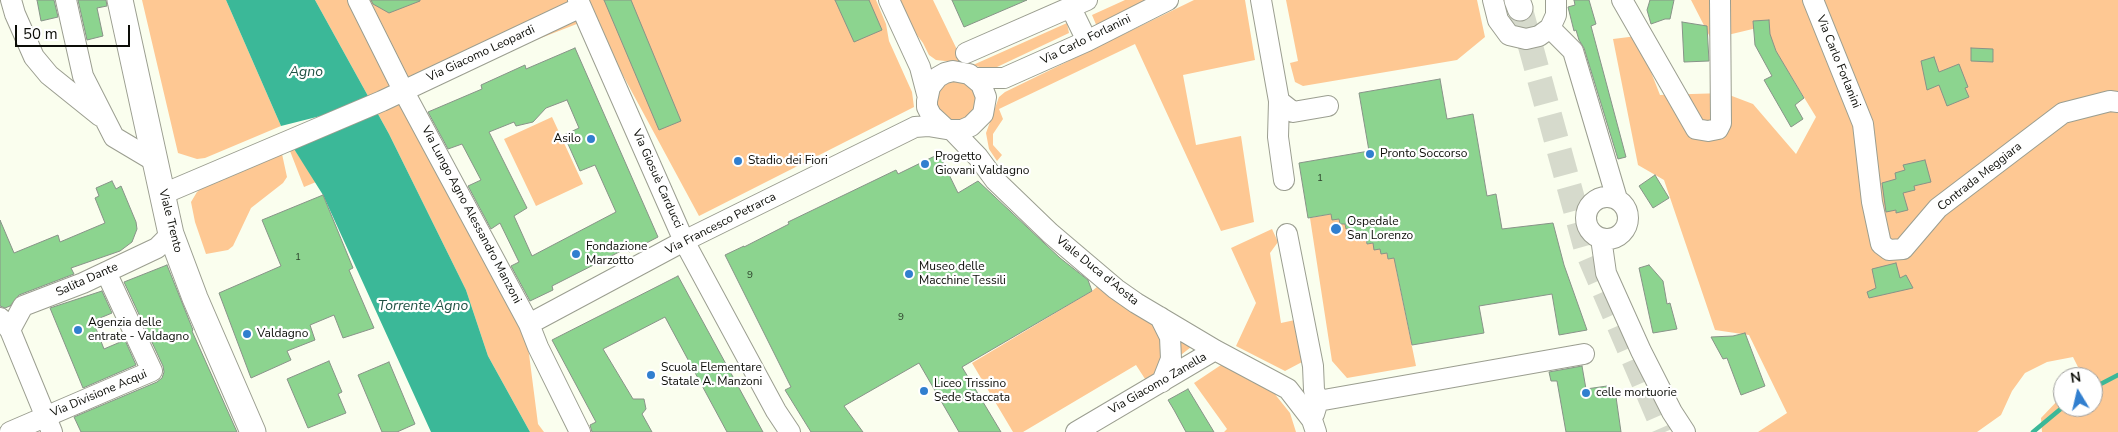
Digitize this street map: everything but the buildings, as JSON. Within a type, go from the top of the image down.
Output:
[{"type":"main road","name":"Viale Trento","points":[[120,0],[171,234],[195,298],[253,432]]},
{"type":"street","points":[[11,0],[15,14],[34,57],[49,75],[107,122]]},
{"type":"street","points":[[66,0],[83,76],[114,137],[156,162]]},
{"type":"street","name":"Via Lungo Agno Alessandro Manzoni","points":[[358,0],[529,324],[538,347],[580,432]]},
{"type":"street","points":[[888,0],[920,67],[931,115],[948,129]]},
{"type":"street","name":"Via Carlo Forlanini","points":[[1004,78],[1087,41],[1168,0]]},
{"type":"street","points":[[1261,0],[1279,101],[1278,136],[1284,180]]},
{"type":"street","points":[[1492,0],[1498,20],[1509,35],[1526,38],[1539,36],[1550,28],[1556,15],[1556,0]]},
{"type":"street","points":[[1622,0],[1696,129],[1708,131],[1718,129],[1721,123],[1720,0]]},
{"type":"street","name":"Via Carlo Forlanini","points":[[1813,0],[1863,124]]},
{"type":"street","name":"Via Giacomo Leopardi","points":[[163,194],[404,90],[579,4]]},
{"type":"street","name":"Via Giosuè Carducci","points":[[579,4],[684,241],[776,410],[790,432]]},
{"type":"street","points":[[966,53],[1079,4],[1087,41]]},
{"type":"street","points":[[1550,28],[1573,51],[1617,200]]},
{"type":"street","points":[[920,67],[945,73],[961,71],[976,78],[1004,78]]},
{"type":"street","points":[[945,73],[933,82],[915,128],[962,130],[978,121],[983,114],[986,97],[976,78]]},
{"type":"street","points":[[986,97],[1004,78]]},
{"type":"street","points":[[1279,101],[1293,112],[1328,106]]},
{"type":"street","name":"Contrada Meggiara","points":[[1863,124],[1872,202],[1881,244],[1889,250],[1903,249],[1938,208],[2064,114],[2110,101],[2118,102]]},
{"type":"street","points":[[978,121],[978,157]]},
{"type":"street","name":"Via Francesco Petrarca","points":[[529,324],[684,241],[915,128]]},
{"type":"street","name":"Viale Duca d'Aosta","points":[[948,129],[978,157],[995,180],[1050,233],[1116,289],[1160,318],[1215,350],[1288,389],[1315,418]]},
{"type":"street","points":[[1603,198],[1617,200],[1627,212],[1627,224],[1620,235],[1614,238],[1601,238],[1590,230],[1587,224],[1588,210],[1591,205],[1603,198]]},
{"type":"street","name":"Salita Dante","points":[[5,324],[23,306],[106,272],[157,248],[171,234]]},
{"type":"street","points":[[1287,234],[1313,366],[1315,418],[1584,354]]},
{"type":"street","points":[[1601,238],[1606,273],[1641,351],[1672,412],[1686,432]]},
{"type":"street","name":"Via Divisione Acqui","points":[[0,429],[16,430],[49,424],[152,371],[106,272]]},
{"type":"street","points":[[1160,318],[1170,337],[1171,359],[1162,382]]},
{"type":"street","points":[[5,324],[49,424]]},
{"type":"street","name":"Via Giacomo Zanella","points":[[1076,432],[1215,350]]},
{"type":"shaded area","points":[[142,0],[226,0],[281,126],[205,158],[197,159],[178,153]]},
{"type":"shaded area","name":"Stadio dei Fiori","points":[[315,0],[876,0],[886,24],[889,41],[912,92],[914,107],[699,216],[592,18],[408,90],[525,323],[538,424],[544,432],[530,432],[488,356],[466,290],[389,134]]},
{"type":"shaded area","points":[[882,0],[933,0],[962,60],[954,62],[936,60],[929,55],[923,43],[910,26]]},
{"type":"shaded area","points":[[1125,0],[1159,0],[1098,29],[1092,15]]},
{"type":"shaded area","points":[[1194,0],[1245,0],[1255,60],[1183,75],[1196,145],[1241,136],[1254,222],[1221,231],[1135,44],[999,109],[1003,119],[993,134],[993,145],[1002,155],[997,161],[989,149],[986,133],[999,97],[1005,92]]},
{"type":"shaded area","points":[[1286,0],[1477,0],[1485,37],[1457,60],[1303,86],[1295,82],[1290,63],[1298,61]]},
{"type":"shaded area","points":[[1691,0],[2118,0],[2118,432],[2042,432],[2041,418],[2053,405],[2053,417],[2103,417],[2103,367],[2078,367],[2073,357],[2047,362],[2025,373],[2012,391],[2001,415],[1977,432],[1758,432],[1787,413],[1749,335],[1715,330],[1664,180],[1638,165],[1613,39],[1637,36],[1660,95],[1724,93],[1753,104],[1796,154],[1816,117],[1761,27],[1711,39]]},
{"type":"shaded area","points":[[1067,23],[1069,33],[997,67],[986,69],[973,65]]},
{"type":"shaded area","points":[[953,80],[961,80],[968,83],[974,89],[977,100],[974,111],[968,117],[961,120],[953,120],[946,117],[940,111],[937,104],[937,96],[940,89],[946,83]]},
{"type":"shaded area","points":[[552,117],[583,184],[536,206],[504,139]]},
{"type":"shaded area","points":[[294,149],[316,182],[304,187],[290,151]]},
{"type":"shaded area","points":[[282,154],[287,177],[283,183],[251,208],[233,246],[228,250],[206,254],[195,222],[191,202],[197,192],[207,184]]},
{"type":"shaded area","points":[[1331,214],[1339,219],[1340,224],[1345,224],[1346,229],[1352,228],[1353,234],[1359,233],[1366,238],[1367,244],[1373,243],[1387,253],[1388,259],[1394,258],[1395,261],[1398,261],[1396,269],[1416,366],[1347,378],[1332,361],[1310,218]]},
{"type":"shaded area","points":[[1272,229],[1278,242],[1270,253],[1281,323],[1295,320],[1302,362],[1285,371],[1236,346],[1256,303],[1231,248]]},
{"type":"shaded area","points":[[1109,277],[1196,343],[1147,382],[1136,365],[1023,432],[1013,432],[972,363],[1092,291]]},
{"type":"shaded area","points":[[1221,365],[1274,393],[1290,413],[1296,432],[1224,432],[1227,429],[1194,383]]},
{"type":"water","name":"Torrente Agno","points":[[226,0],[315,0],[389,134],[466,290],[488,356],[530,432],[431,432],[323,195],[294,149],[368,104],[281,126]]},
{"type":"waterway","points":[[2103,383],[2118,375]]},
{"type":"waterway","points":[[2033,432],[2053,415]]},
{"type":"tunnel","points":[[1520,8],[1586,248],[1665,432]]},
{"type":"place","name":"Asilo","points":[[591,139]]},
{"type":"place","name":"Pronto Soccorso","points":[[1370,154]]},
{"type":"place","name":"Stadio dei Fiori","points":[[738,161]]},
{"type":"place","name":"Progetto Giovani Valdagno","points":[[925,164]]},
{"type":"place","name":"Ospedale San Lorenzo","points":[[1336,229]]},
{"type":"place","name":"Fondazione Marzotto","points":[[576,254]]},
{"type":"place","name":"Museo delle Macchine Tessili","points":[[909,274]]},
{"type":"place","name":"Agenzia delle entrate - Valdagno","points":[[78,330]]},
{"type":"place","name":"Valdagno","points":[[247,334]]},
{"type":"place","name":"Scuola Elementare Statale A. Manzoni","points":[[651,375]]},
{"type":"place","name":"Liceo Trissino Sede Staccata","points":[[924,391]]},
{"type":"place","name":"celle mortuorie","points":[[1586,393]]},
{"type":"water label","name":"Agno","points":[[306,73]]}]
